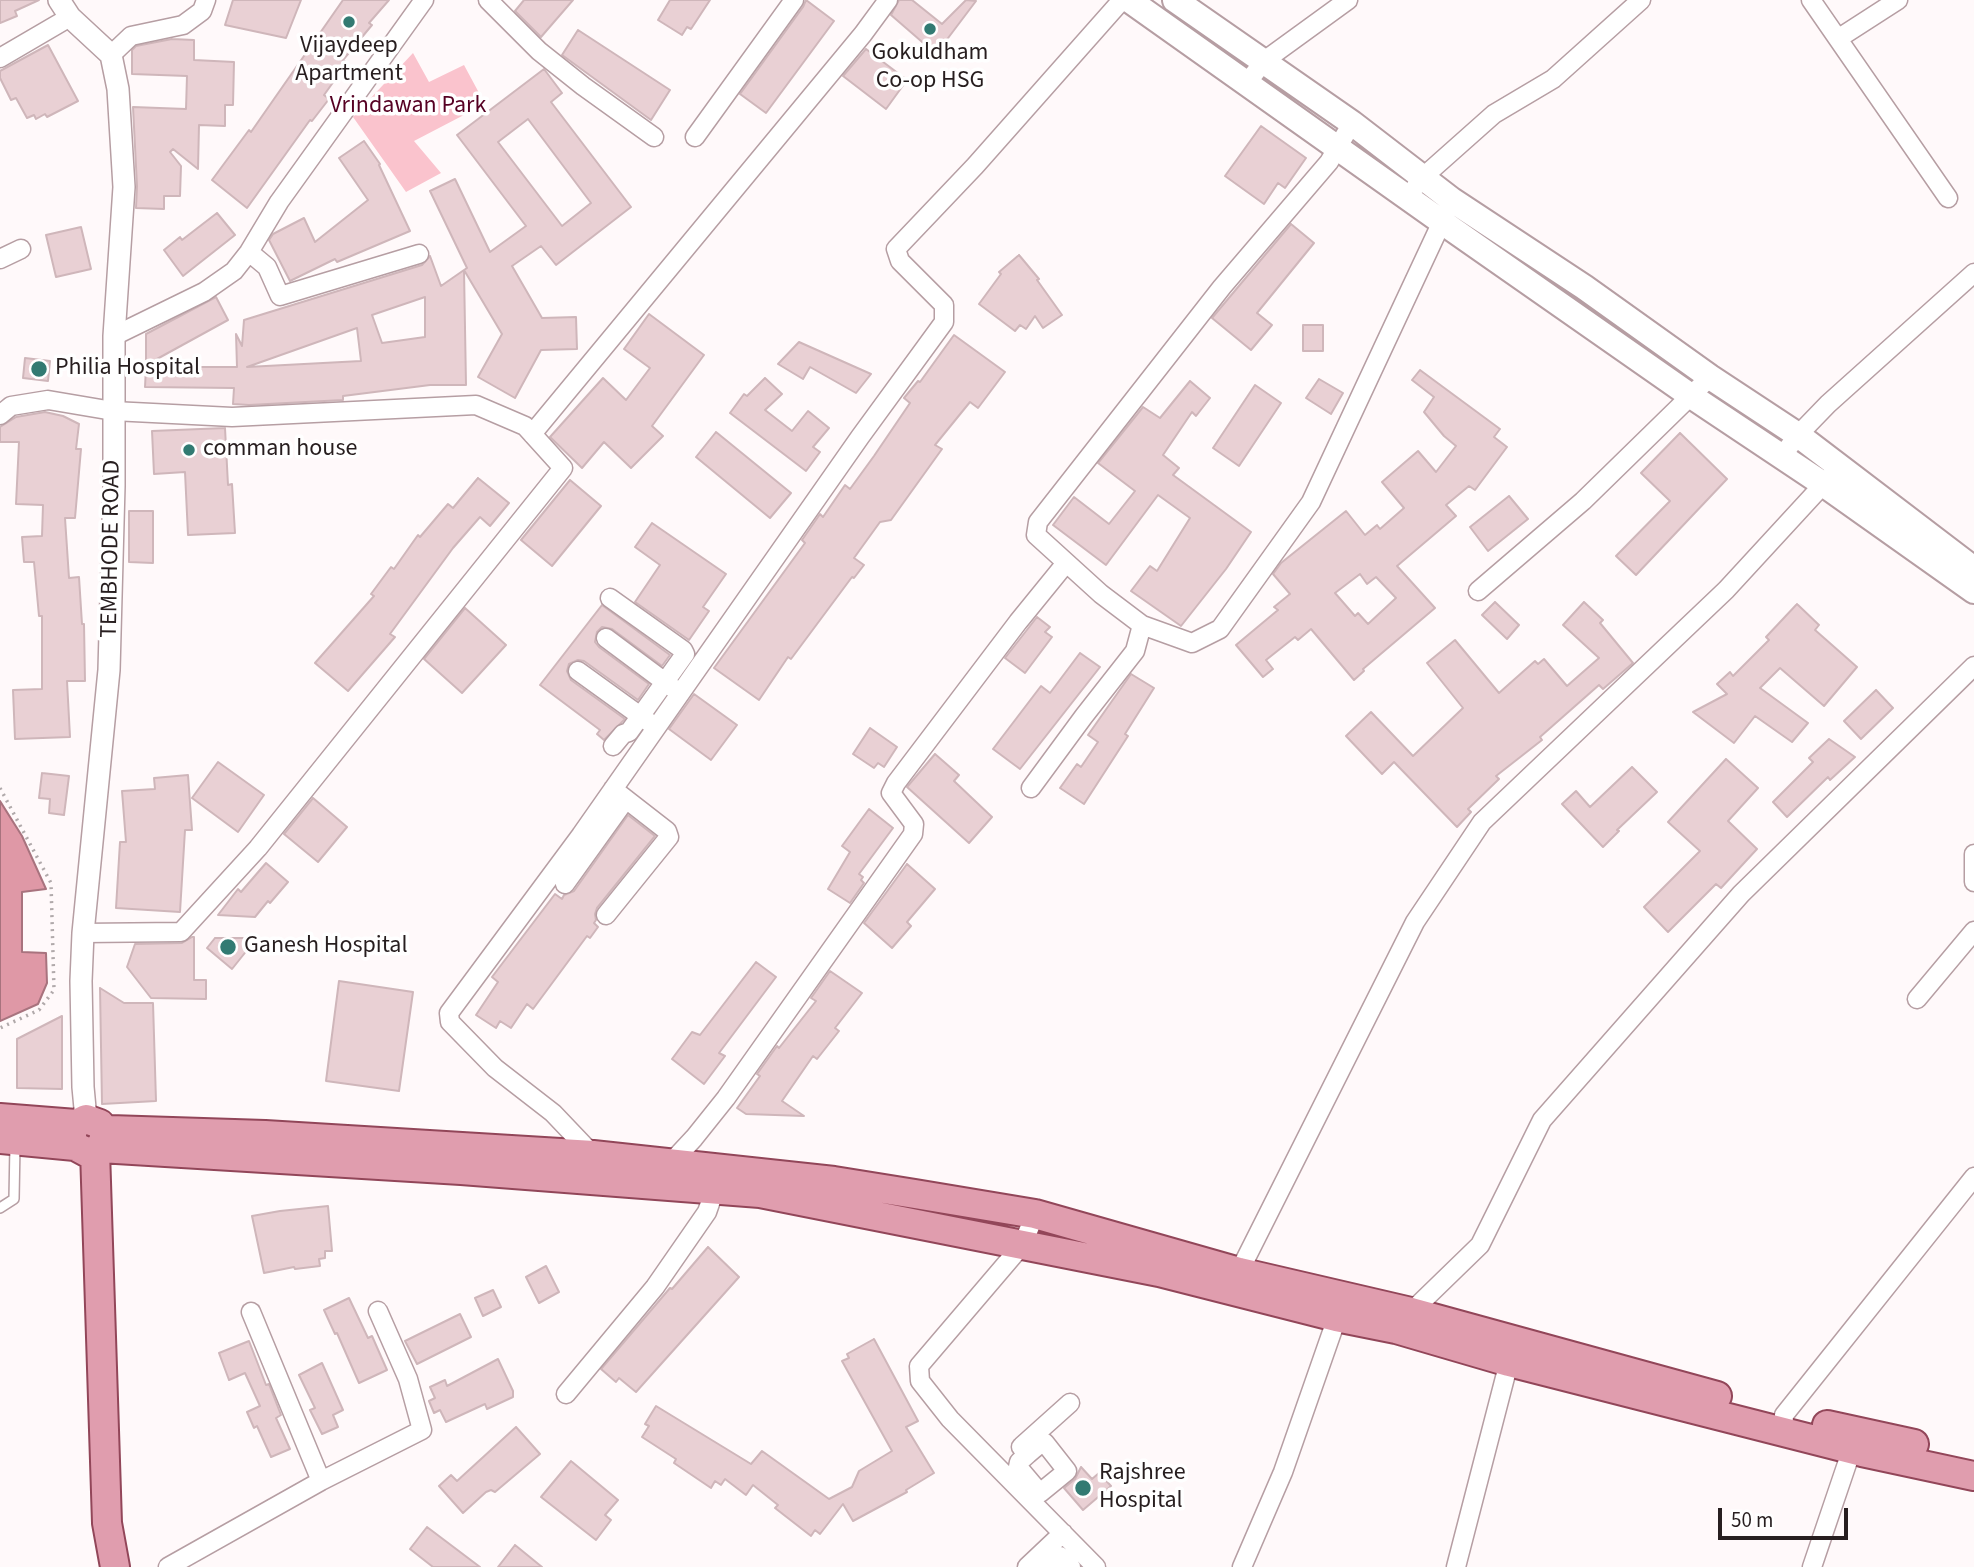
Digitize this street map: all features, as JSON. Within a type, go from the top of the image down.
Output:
[{"type":"main road","points":[[1129,0],[1338,147],[1415,188],[1452,200],[1584,287],[1710,377],[1798,435],[1842,467],[1968,569],[1974,591]]},
{"type":"main road","points":[[1175,0],[1352,123],[1415,188],[1442,222],[1691,396],[1823,484],[1968,569]]},
{"type":"main road","points":[[5,1132],[663,1174],[834,1181],[1035,1214],[1239,1272],[1340,1307]]},
{"type":"main road","points":[[89,1137],[265,1135],[404,1146],[593,1155],[715,1189],[760,1193],[1340,1307],[1400,1316],[1784,1423],[1852,1449],[1974,1476]]},
{"type":"main road","points":[[89,1137],[107,1522],[115,1567]]},
{"type":"main road","points":[[1400,1316],[1510,1362],[1784,1423],[1974,1457]]},
{"type":"street","points":[[0,58],[65,9],[111,55],[131,36],[183,25],[202,11],[206,0]]},
{"type":"street","points":[[114,336],[204,292],[234,271],[249,252],[279,202],[424,0]]},
{"type":"street","points":[[488,0],[539,51],[654,137]]},
{"type":"street","points":[[695,137],[794,0]]},
{"type":"street","points":[[532,434],[863,34],[888,0]]},
{"type":"street","points":[[593,1155],[554,1113],[495,1068],[450,1022],[449,1013],[587,840],[619,794],[648,722],[672,687],[944,322],[944,305],[900,261],[896,248],[975,166],[1122,0]]},
{"type":"street","points":[[1247,83],[1264,61],[1348,0]]},
{"type":"street","points":[[1415,188],[1494,114],[1553,79],[1641,0]]},
{"type":"street","points":[[1811,0],[1948,198]]},
{"type":"street","points":[[1839,38],[1898,0]]},
{"type":"street","name":"TEMBHODE ROAD","points":[[89,1137],[83,1087],[80,981],[109,670],[114,486],[114,336],[124,187],[118,89],[111,55]]},
{"type":"street","points":[[1352,123],[1329,162],[1222,287],[1038,522],[1036,535],[1101,594],[1142,625],[1192,643],[1220,629],[1311,502],[1452,200]]},
{"type":"street","points":[[0,260],[21,248]]},
{"type":"street","points":[[249,252],[267,267],[281,296],[419,254]]},
{"type":"street","points":[[1782,456],[1828,404],[1974,273]]},
{"type":"street","points":[[1478,591],[1583,500],[1710,377]]},
{"type":"street","points":[[0,415],[11,406],[48,400],[113,411],[232,417],[476,405],[525,426],[563,468],[258,848],[181,932],[83,933]]},
{"type":"street","points":[[1239,1272],[1415,922],[1482,822],[1726,590],[1823,484],[1842,467]]},
{"type":"street","points":[[663,1174],[726,1098],[912,834],[914,824],[891,793],[896,783],[1017,622],[1066,563]]},
{"type":"street","points":[[610,598],[683,650],[685,654],[672,687]]},
{"type":"street","points":[[1031,788],[1136,651],[1142,625]]},
{"type":"street","points":[[606,638],[672,687]]},
{"type":"street","points":[[1400,1316],[1480,1245],[1542,1121],[1741,894],[1974,666]]},
{"type":"street","points":[[578,671],[648,722]]},
{"type":"street","points":[[613,746],[623,734],[648,722]]},
{"type":"street","points":[[606,915],[669,837],[667,831],[619,794]]},
{"type":"street","points":[[565,884],[587,840]]},
{"type":"street","points":[[1974,854],[1974,882]]},
{"type":"street","points":[[1917,999],[1974,931]]},
{"type":"street","points":[[1784,1423],[1974,1177]]},
{"type":"street","points":[[566,1394],[655,1287],[707,1212],[715,1189]]},
{"type":"street","points":[[1035,1214],[1023,1244],[919,1366],[920,1381],[950,1419],[998,1467],[1036,1496]]},
{"type":"street","points":[[1242,1567],[1283,1472],[1340,1307]]},
{"type":"street","points":[[167,1567],[321,1481],[422,1430],[408,1379],[378,1311]]},
{"type":"street","points":[[251,1312],[321,1481]]},
{"type":"street","points":[[1456,1567],[1510,1362]]},
{"type":"street","points":[[1070,1403],[1025,1450],[1018,1467],[1063,1533],[1096,1567]]},
{"type":"street","points":[[998,1467],[1025,1450],[1045,1443],[1067,1471],[1036,1496]]},
{"type":"street","points":[[1812,1567],[1852,1449]]},
{"type":"street","points":[[1027,1567],[1063,1533]]},
{"type":"street","points":[[1046,1567],[1060,1556],[1071,1567]]},
{"type":"lane","points":[[0,1208],[14,1199],[5,1132]]},
{"type":"path","points":[[0,788],[51,883],[54,989],[39,1010],[0,1028]]},
{"type":"green space","name":"Vrindawan Park","points":[[413,53],[429,82],[464,65],[485,104],[414,141],[441,173],[406,192],[353,117]]},
{"type":"shaded area","points":[[0,801],[22,836],[46,889],[22,892],[22,952],[46,953],[47,983],[38,1004],[0,1021]]},
{"type":"building","points":[[0,0],[39,0],[15,11],[17,16],[0,23]]},
{"type":"building","points":[[233,0],[301,0],[286,38],[225,25]]},
{"type":"building","points":[[343,0],[389,0],[343,60],[347,63],[324,95],[329,99],[312,121],[310,120],[247,208],[212,180],[249,130],[251,132]]},
{"type":"building","points":[[524,0],[573,0],[541,37],[515,11]]},
{"type":"building","points":[[670,0],[710,0],[691,29],[687,27],[682,35],[658,20]]},
{"type":"building","points":[[806,0],[834,21],[766,113],[740,94]]},
{"type":"building","name":"Gokuldham Co-op HSG","points":[[899,0],[912,0],[942,24],[966,0],[976,1],[936,54],[891,15]]},
{"type":"building","points":[[578,30],[670,90],[651,120],[562,55]]},
{"type":"building","points":[[172,39],[194,40],[194,60],[234,62],[233,105],[225,105],[225,126],[199,125],[198,169],[173,149],[170,152],[181,166],[180,196],[164,196],[164,209],[136,208],[133,107],[186,109],[187,76],[132,74],[132,50],[136,46]]},
{"type":"building","points":[[48,45],[78,101],[47,117],[45,114],[36,119],[34,115],[27,118],[16,98],[11,100],[0,78],[0,71]]},
{"type":"building","points":[[866,49],[907,80],[886,109],[843,76]]},
{"type":"building","points":[[544,69],[562,93],[551,102],[631,207],[556,265],[541,246],[512,266],[542,318],[576,317],[577,349],[541,350],[515,398],[478,377],[502,334],[464,270],[467,268],[430,191],[455,179],[490,252],[526,226],[457,135]],"holes":[[[528,119],[591,203],[562,226],[498,142]]]},
{"type":"building","points":[[1261,126],[1306,158],[1285,188],[1278,183],[1264,204],[1225,176]]},
{"type":"building","points":[[364,141],[380,164],[410,231],[337,262],[335,259],[290,281],[269,240],[273,234],[304,218],[315,242],[368,200],[339,158]]},
{"type":"building","points":[[217,213],[235,235],[183,276],[164,250],[180,237],[182,240]]},
{"type":"building","points":[[1291,224],[1314,243],[1257,313],[1272,325],[1251,350],[1212,318]]},
{"type":"building","points":[[81,227],[91,269],[56,277],[46,235]]},
{"type":"building","points":[[1019,255],[1039,279],[1037,280],[1062,315],[1043,328],[1035,316],[1026,329],[1020,325],[1015,331],[979,304],[1001,274],[999,272]]},
{"type":"building","points":[[430,256],[441,286],[464,270],[466,385],[430,385],[343,396],[343,400],[249,405],[233,404],[234,388],[145,387],[146,367],[237,367],[236,334],[242,346],[244,320],[422,265]],"holes":[[[425,297],[425,337],[382,343],[372,315]],[[357,328],[361,361],[247,367]]]},
{"type":"building","points":[[216,297],[228,320],[146,365],[146,334]]},
{"type":"building","points":[[649,314],[704,355],[652,426],[663,436],[631,468],[604,442],[582,468],[550,437],[603,378],[626,400],[650,368],[624,349]]},
{"type":"building","points":[[1303,325],[1323,325],[1323,351],[1303,351]]},
{"type":"building","points":[[954,335],[1005,372],[978,408],[970,402],[935,445],[942,449],[891,520],[880,522],[854,558],[864,565],[854,578],[852,577],[791,659],[788,657],[759,700],[714,668],[805,543],[802,540],[820,514],[823,517],[845,485],[850,489],[874,456],[910,403],[904,398],[918,381],[920,382]]},
{"type":"building","points":[[799,342],[871,374],[856,393],[810,367],[803,379],[778,364]]},
{"type":"building","points":[[25,358],[50,361],[48,381],[23,378]]},
{"type":"building","points":[[1420,370],[1500,429],[1494,437],[1507,447],[1475,490],[1469,486],[1446,505],[1456,516],[1397,566],[1435,608],[1363,669],[1354,680],[1311,629],[1298,640],[1295,637],[1266,660],[1273,669],[1263,677],[1236,645],[1278,610],[1274,607],[1290,594],[1273,574],[1281,563],[1346,511],[1365,535],[1377,525],[1380,529],[1404,508],[1382,482],[1418,451],[1436,472],[1456,446],[1424,412],[1434,397],[1412,380]],"holes":[[[1360,574],[1367,584],[1376,577],[1396,598],[1368,624],[1358,613],[1355,616],[1335,593]]]},
{"type":"building","points":[[765,378],[782,394],[765,410],[792,431],[808,411],[829,428],[813,447],[820,452],[806,471],[730,413],[744,394],[747,396]]},
{"type":"building","points":[[1319,379],[1343,393],[1331,414],[1306,398]]},
{"type":"building","points":[[1190,381],[1210,398],[1196,416],[1192,412],[1163,455],[1179,468],[1173,475],[1251,532],[1181,626],[1131,591],[1150,566],[1157,571],[1190,518],[1158,495],[1106,565],[1053,525],[1074,497],[1109,524],[1135,491],[1098,463],[1143,407],[1160,418]]},
{"type":"building","points":[[1255,385],[1281,403],[1239,466],[1213,448]]},
{"type":"building","points":[[45,412],[63,416],[79,424],[76,449],[81,449],[75,518],[65,518],[69,578],[79,577],[84,624],[85,681],[67,681],[70,737],[15,739],[13,690],[42,689],[42,616],[39,616],[34,562],[24,562],[22,537],[42,536],[43,505],[16,504],[19,442],[0,442],[0,427],[16,417]]},
{"type":"building","points":[[225,428],[228,485],[232,484],[235,533],[188,535],[185,472],[154,474],[152,431]]},
{"type":"building","points":[[716,432],[791,493],[770,518],[696,457]]},
{"type":"building","points":[[1680,433],[1727,479],[1636,575],[1616,556],[1670,501],[1641,473]]},
{"type":"building","points":[[478,478],[509,503],[490,526],[480,517],[453,548],[390,634],[395,637],[348,691],[315,663],[374,596],[371,594],[391,567],[394,569],[418,535],[420,537],[448,504],[453,508]]},
{"type":"building","points":[[570,480],[601,506],[552,566],[521,540]]},
{"type":"building","points":[[1509,496],[1528,519],[1488,551],[1470,527]]},
{"type":"building","points":[[129,511],[153,511],[153,563],[129,562]]},
{"type":"building","points":[[652,523],[726,574],[703,607],[709,611],[689,640],[635,602],[660,565],[635,547]]},
{"type":"building","points":[[1495,602],[1519,625],[1507,639],[1482,615]]},
{"type":"building","points":[[1584,602],[1603,620],[1600,623],[1633,663],[1603,689],[1599,685],[1540,737],[1542,740],[1496,776],[1499,779],[1468,809],[1471,812],[1457,827],[1394,762],[1382,774],[1346,736],[1371,712],[1413,756],[1463,708],[1427,663],[1455,640],[1499,693],[1535,661],[1538,664],[1544,659],[1567,686],[1599,658],[1563,625]]},
{"type":"building","points":[[1797,604],[1819,625],[1815,630],[1857,667],[1824,706],[1780,668],[1760,688],[1808,723],[1792,742],[1755,716],[1734,743],[1693,712],[1727,694],[1717,684],[1730,672],[1733,676],[1769,640],[1766,637]]},
{"type":"building","points":[[602,605],[670,655],[662,666],[612,629],[602,627],[597,632],[595,642],[599,647],[649,684],[638,700],[584,661],[578,660],[569,664],[567,671],[571,680],[625,719],[604,740],[597,734],[600,730],[540,685]]},
{"type":"building","points":[[465,608],[506,645],[462,693],[424,659]]},
{"type":"building","points":[[1037,617],[1050,627],[1045,632],[1052,637],[1025,673],[1005,658]]},
{"type":"building","points":[[1080,653],[1100,667],[1020,769],[993,749],[1041,686],[1050,693]]},
{"type":"building","points":[[1131,674],[1154,688],[1125,734],[1128,736],[1084,804],[1060,788],[1077,764],[1081,767],[1098,742],[1088,735]]},
{"type":"building","points":[[1876,690],[1893,708],[1861,739],[1844,721]]},
{"type":"building","points":[[694,694],[737,725],[711,760],[669,729]]},
{"type":"building","points":[[870,728],[897,747],[884,767],[878,763],[874,768],[853,754]]},
{"type":"building","points":[[1829,739],[1855,757],[1830,780],[1828,777],[1787,817],[1773,802],[1813,762],[1809,758]]},
{"type":"building","points":[[935,754],[959,775],[954,781],[992,817],[969,843],[907,787]]},
{"type":"building","points":[[1726,759],[1758,788],[1728,821],[1757,849],[1721,888],[1716,884],[1668,932],[1644,907],[1700,851],[1668,822]]},
{"type":"building","points":[[218,762],[264,795],[238,832],[192,798]]},
{"type":"building","points":[[1632,767],[1657,792],[1603,847],[1562,804],[1576,791],[1590,807]]},
{"type":"building","points":[[42,773],[69,776],[64,815],[49,813],[50,799],[39,798]]},
{"type":"building","points":[[188,775],[192,830],[185,830],[180,912],[116,908],[120,842],[126,842],[122,791],[155,789],[154,778]]},
{"type":"building","points":[[313,798],[347,827],[318,862],[284,834]]},
{"type":"building","points":[[869,809],[893,828],[859,874],[864,883],[850,903],[828,889],[850,852],[842,846]]},
{"type":"building","points":[[628,815],[655,836],[597,908],[594,923],[598,927],[590,938],[587,936],[533,1009],[527,1004],[511,1028],[500,1021],[496,1028],[476,1015],[498,982],[492,977],[555,894],[562,899],[564,895],[574,891]]},
{"type":"building","points":[[266,863],[288,882],[270,903],[268,901],[255,917],[218,915],[238,889],[241,892]]},
{"type":"building","points":[[907,864],[935,889],[907,922],[911,926],[892,948],[864,923]]},
{"type":"building","points":[[192,937],[194,980],[206,980],[206,999],[151,998],[127,967],[135,944],[182,943]]},
{"type":"building","points":[[215,938],[244,938],[252,944],[232,969],[207,948]]},
{"type":"building","points":[[756,962],[776,977],[719,1053],[725,1056],[704,1084],[672,1059],[692,1032],[700,1035]]},
{"type":"building","points":[[830,971],[862,993],[835,1028],[839,1031],[817,1059],[813,1056],[782,1101],[804,1116],[746,1114],[737,1108],[777,1046],[779,1048],[816,1001],[811,998]]},
{"type":"building","points":[[339,981],[413,992],[399,1091],[326,1081]]},
{"type":"building","points":[[100,988],[124,1003],[153,1003],[156,1101],[102,1104]]},
{"type":"building","points":[[62,1016],[62,1089],[17,1088],[17,1039]]},
{"type":"building","points":[[328,1206],[332,1251],[325,1251],[325,1258],[319,1259],[320,1266],[294,1267],[264,1273],[252,1216]]},
{"type":"building","points":[[708,1247],[739,1277],[636,1392],[619,1378],[616,1382],[601,1369]]},
{"type":"building","points":[[546,1266],[559,1292],[539,1303],[526,1277]]},
{"type":"building","points":[[493,1290],[501,1307],[483,1316],[475,1298]]},
{"type":"building","points":[[349,1298],[368,1338],[372,1336],[387,1370],[359,1383],[324,1310]]},
{"type":"building","points":[[460,1314],[471,1337],[417,1364],[405,1341]]},
{"type":"building","points":[[874,1339],[918,1421],[906,1427],[934,1473],[906,1490],[907,1492],[853,1521],[843,1504],[820,1534],[815,1530],[811,1536],[775,1508],[778,1505],[753,1485],[746,1495],[725,1479],[721,1485],[715,1481],[711,1488],[674,1463],[676,1459],[642,1437],[649,1426],[645,1424],[656,1406],[751,1464],[762,1451],[829,1499],[852,1487],[859,1471],[892,1451],[842,1361],[849,1358],[847,1354]]},
{"type":"building","points":[[249,1341],[281,1415],[276,1418],[290,1449],[271,1457],[257,1426],[254,1428],[247,1412],[260,1406],[245,1373],[229,1380],[219,1353]]},
{"type":"building","points":[[498,1359],[513,1391],[513,1397],[487,1409],[485,1404],[446,1422],[440,1410],[434,1413],[429,1401],[435,1398],[430,1387],[445,1380],[447,1386]]},
{"type":"building","points":[[322,1363],[343,1410],[333,1415],[338,1427],[322,1434],[310,1410],[315,1408],[299,1375]]},
{"type":"building","points":[[516,1427],[540,1454],[495,1492],[486,1492],[463,1513],[439,1486],[451,1475],[457,1481]]},
{"type":"building","points":[[571,1461],[618,1500],[605,1515],[611,1520],[596,1540],[541,1497]]},
{"type":"building","points":[[1081,1467],[1092,1479],[1099,1473],[1111,1486],[1083,1510],[1064,1488],[1075,1479]]},
{"type":"building","points":[[427,1527],[480,1567],[433,1567],[410,1549]]},
{"type":"building","points":[[515,1545],[542,1567],[498,1567]]},
{"type":"place","name":"Vijaydeep Apartment","points":[[349,22]]},
{"type":"place","name":"Gokuldham Co-op HSG","points":[[930,29]]},
{"type":"place","name":"Philia Hospital","points":[[39,369]]},
{"type":"place","name":"comman house","points":[[189,450]]},
{"type":"place","name":"Ganesh Hospital","points":[[228,947]]},
{"type":"place","name":"Rajshree Hospital","points":[[1083,1488]]}]
